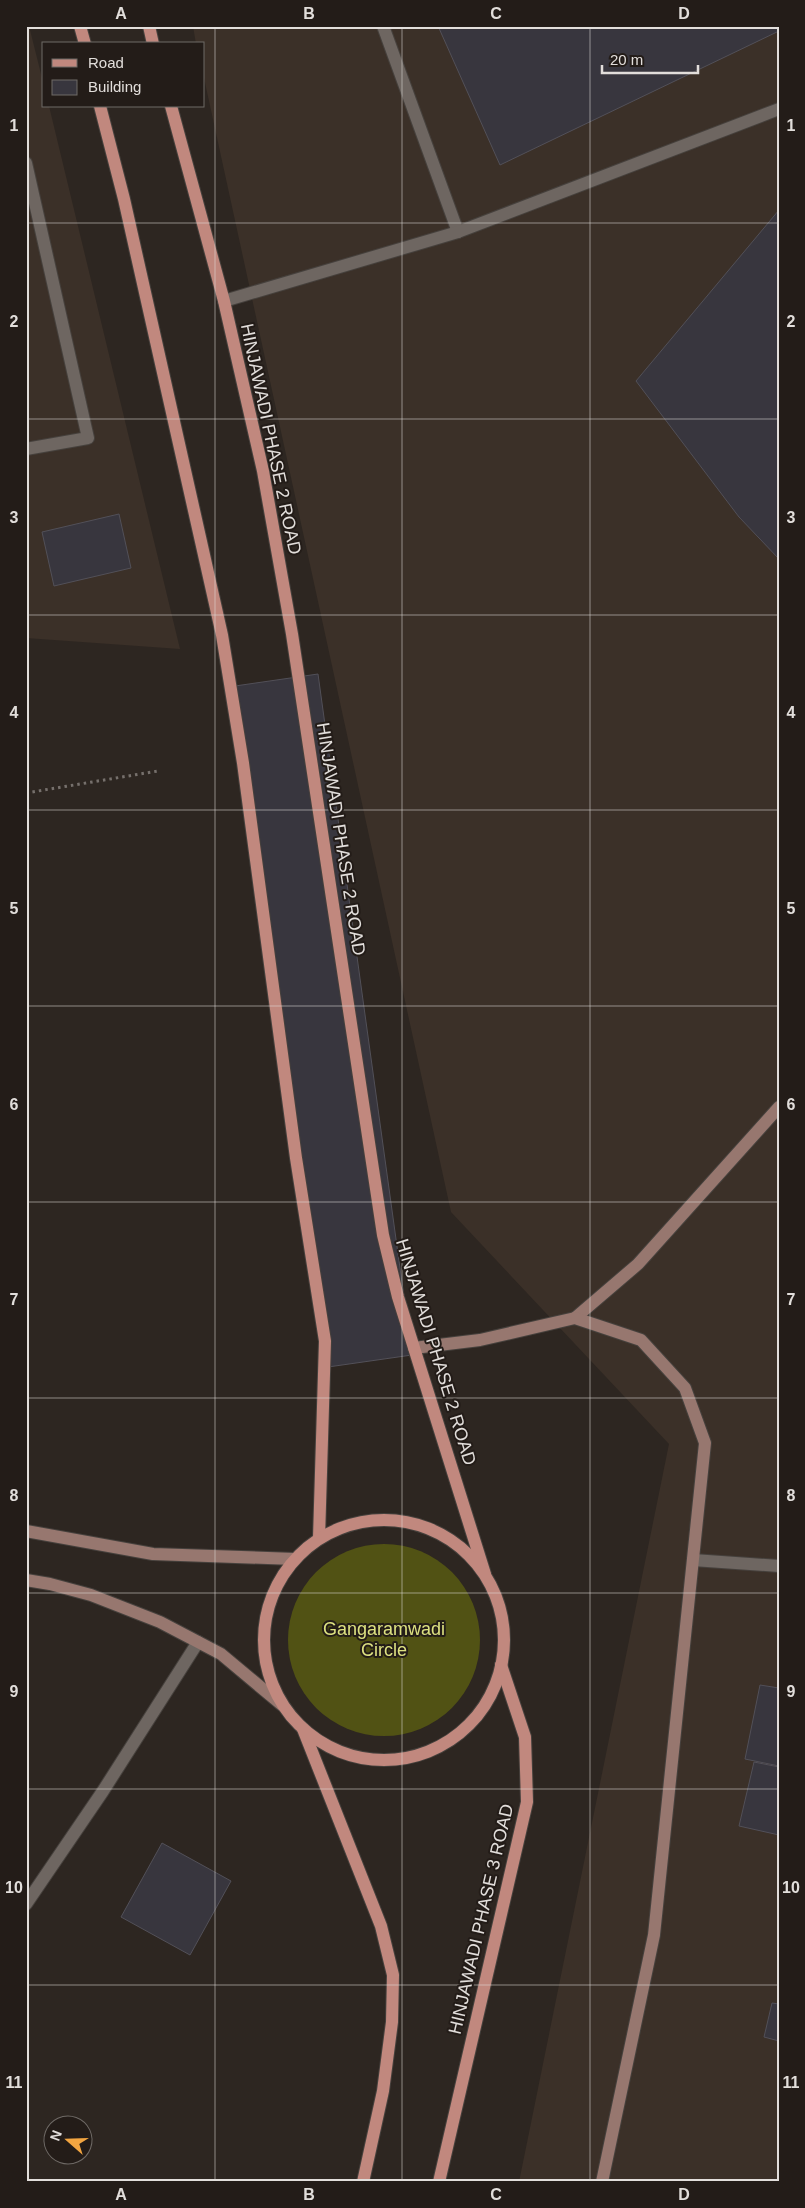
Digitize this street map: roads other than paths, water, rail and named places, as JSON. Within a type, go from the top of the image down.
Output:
[{"type":"main road","points":[[80,26],[84,42]]},
{"type":"main road","points":[[149,26],[153,42]]},
{"type":"main road","points":[[101,108],[126,209],[222,635],[243,763],[295,1148],[325,1341],[319,1538]]},
{"type":"main road","name":"HINJAWADI PHASE 2 ROAD","points":[[172,108],[224,301],[263,471],[292,634],[383,1235],[398,1297],[485,1574]]},
{"type":"main road","points":[[378,1519],[410,1522],[439,1532],[465,1550],[485,1574],[499,1602],[504,1634],[501,1665],[491,1695],[473,1721],[449,1741],[420,1755],[389,1760],[358,1758],[329,1747],[303,1729],[282,1705],[269,1677],[264,1646],[266,1615],[277,1585],[295,1559],[319,1538],[348,1525],[378,1519]]},
{"type":"main road","name":"HINJAWADI PHASE 3 ROAD","points":[[439,2182],[527,1802],[525,1737],[501,1665]]},
{"type":"main road","points":[[303,1729],[382,1926],[393,1975],[392,2022],[383,2091],[363,2182]]},
{"type":"street","points":[[383,26],[458,232]]},
{"type":"street","points":[[224,301],[458,232],[779,109]]},
{"type":"street","points":[[26,163],[88,438],[26,449]]},
{"type":"street","points":[[414,1348],[480,1340],[575,1318],[638,1264],[779,1107]]},
{"type":"street","points":[[575,1318],[642,1340],[685,1388],[705,1443],[654,1935],[602,2182]]},
{"type":"street","points":[[26,1531],[153,1554],[295,1559]]},
{"type":"street","points":[[693,1560],[779,1566]]},
{"type":"street","points":[[26,1580],[50,1584],[91,1596],[160,1622],[221,1654],[282,1705]]},
{"type":"street","points":[[26,1904],[103,1791],[198,1642]]},
{"type":"park label","name":"Gangaramwadi Circle","points":[[384,1639]]}]
